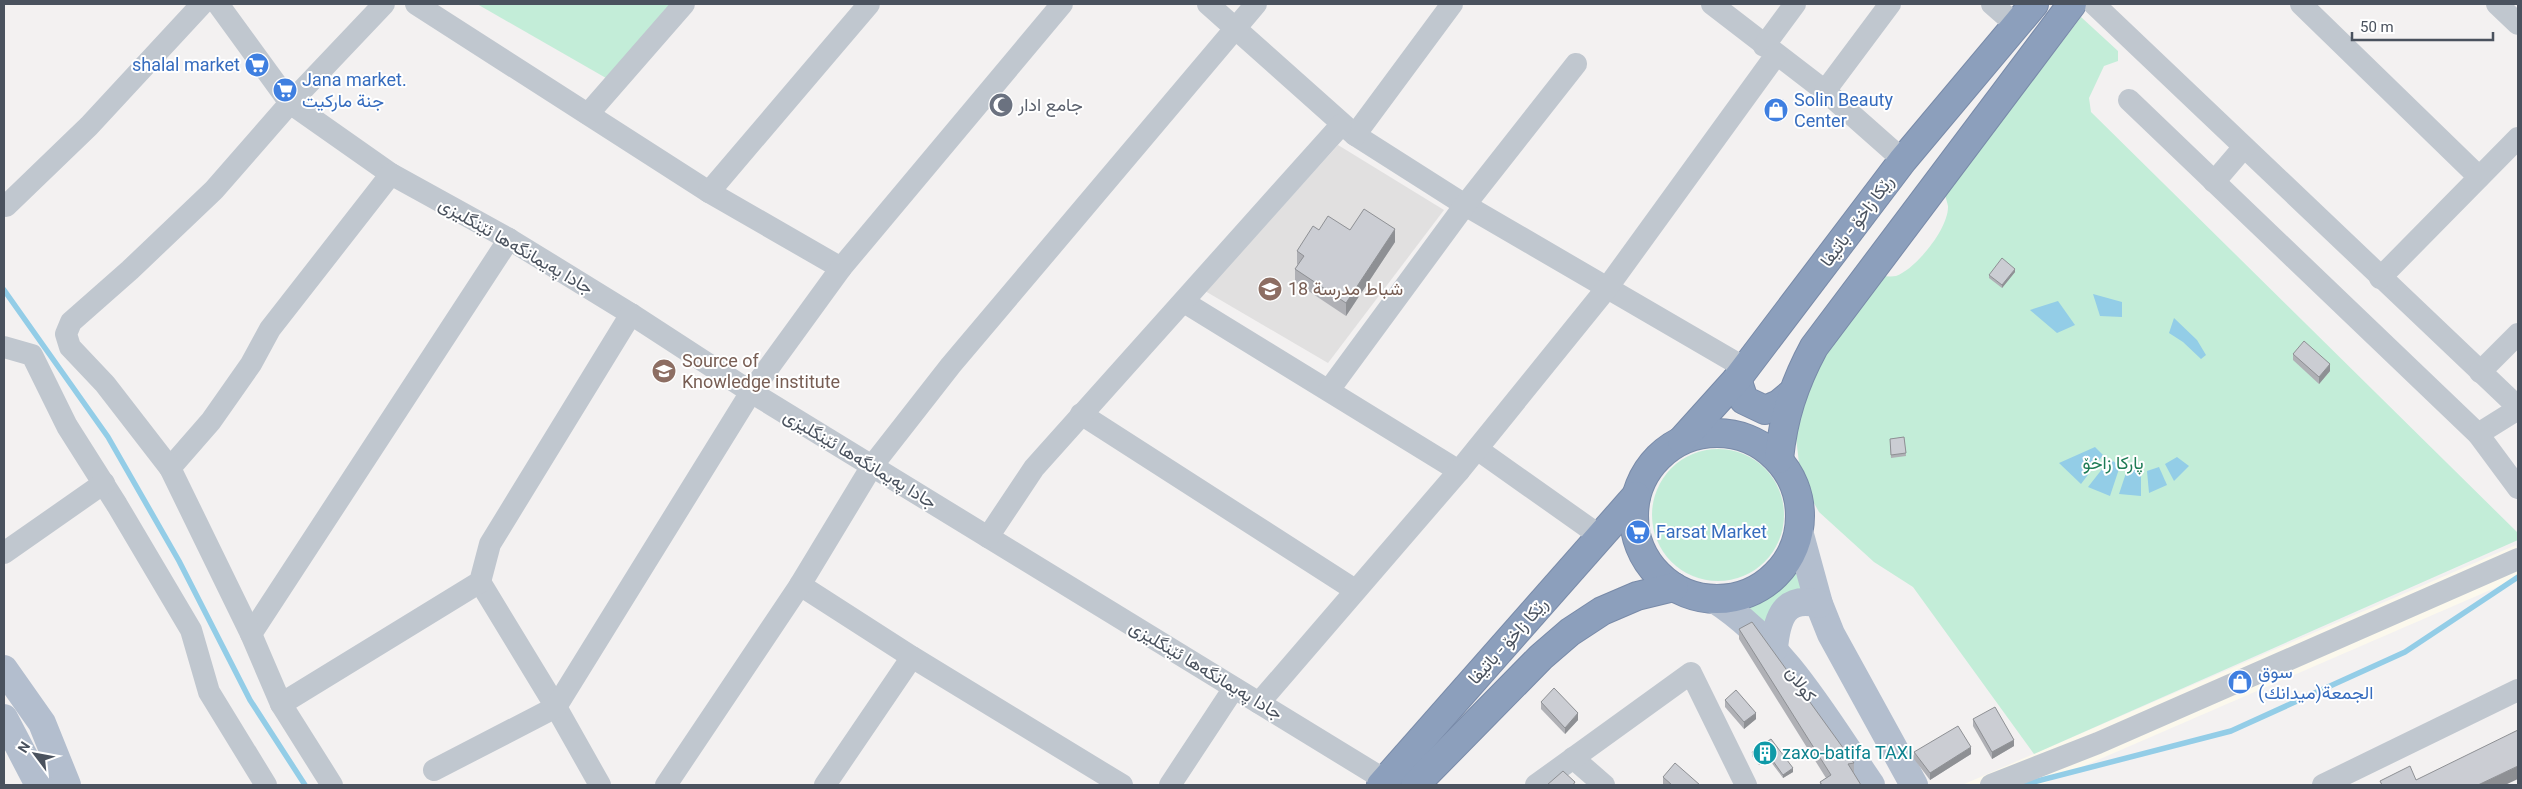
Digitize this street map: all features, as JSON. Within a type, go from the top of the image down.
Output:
[{"type":"highway","name":"رێکا زاخۆ - باتیفا","points":[[1682,440],[1741,373],[1904,160],[2034,4]]},
{"type":"highway","points":[[1778,459],[1782,430],[1791,394],[1814,347],[1833,319],[2072,4]]},
{"type":"highway","points":[[1741,373],[1744,400],[1765,410],[1779,404],[1791,394]]},
{"type":"highway","points":[[1707,433],[1733,434],[1758,443],[1778,459],[1793,480],[1800,505],[1799,531],[1791,553],[1778,573],[1760,588],[1738,597],[1714,599],[1693,596],[1674,587],[1657,574],[1645,557],[1637,538],[1634,517],[1636,496],[1646,473],[1661,454],[1682,440],[1707,433]]},
{"type":"highway","name":"رێکا زاخۆ - باتیفا","points":[[1383,783],[1636,496]]},
{"type":"highway","name":"رێکا زاخۆ - باتیفا","points":[[1423,783],[1541,657],[1570,632],[1602,611],[1637,596],[1674,587]]},
{"type":"main road","points":[[1799,531],[1820,604],[1846,665],[1914,785]]},
{"type":"main road","name":"كولان","points":[[1714,599],[1736,613],[1774,648],[1791,669],[1871,785]]},
{"type":"main road","points":[[1774,648],[1776,628],[1788,607],[1798,601],[1820,604]]},
{"type":"main road","points":[[4,669],[42,723],[67,785]]},
{"type":"main road","points":[[4,718],[39,785]]},
{"type":"street","points":[[6,206],[89,126],[202,4]]},
{"type":"street","name":"جادا په‌يمانگه‌ها ئێنگليزى","points":[[218,4],[290,103],[391,174],[509,239],[631,314],[751,392],[1259,703],[1383,783]]},
{"type":"street","points":[[332,785],[281,704],[251,634],[170,468],[105,384],[70,347],[66,334],[72,322],[214,190],[290,103],[384,4]]},
{"type":"street","points":[[416,4],[709,192],[841,268]]},
{"type":"street","points":[[588,114],[684,4]]},
{"type":"street","points":[[709,192],[869,4]]},
{"type":"street","points":[[434,770],[556,707],[751,392],[841,268],[1062,4]]},
{"type":"street","points":[[1208,4],[1348,130],[1465,205],[1607,288],[1741,373]]},
{"type":"street","points":[[666,785],[800,585],[872,466],[951,365],[1256,4]]},
{"type":"street","points":[[1712,4],[1825,91],[1904,160]]},
{"type":"street","points":[[1259,703],[1459,471],[1607,288],[1770,50],[1795,4]]},
{"type":"street","points":[[1825,91],[1890,4]]},
{"type":"street","points":[[1992,4],[2016,25]]},
{"type":"street","points":[[2094,4],[2518,408],[2478,434]]},
{"type":"street","points":[[2301,4],[2479,177]]},
{"type":"street","points":[[2497,4],[2518,24]]},
{"type":"street","points":[[988,537],[1034,468],[1184,302],[1348,130],[1447,6]]},
{"type":"street","points":[[1329,390],[1465,205],[1576,64]]},
{"type":"street","points":[[2129,100],[2478,434],[2518,488]]},
{"type":"street","points":[[2380,278],[2518,138]]},
{"type":"street","points":[[2214,182],[2244,147]]},
{"type":"street","points":[[170,468],[211,420],[251,364],[270,329],[391,174]]},
{"type":"street","points":[[251,634],[509,239]]},
{"type":"street","points":[[1184,302],[1459,471]]},
{"type":"street","points":[[281,704],[480,582],[490,544],[631,314]]},
{"type":"street","points":[[2480,372],[2518,334]]},
{"type":"street","points":[[4,347],[32,355],[68,426],[191,630],[209,692],[266,785]]},
{"type":"street","points":[[1081,414],[1355,590]]},
{"type":"street","points":[[1477,449],[1600,536]]},
{"type":"street","points":[[4,553],[104,484]]},
{"type":"street","points":[[1991,785],[2098,743],[2518,559]]},
{"type":"street","points":[[480,582],[556,707],[600,785]]},
{"type":"street","points":[[800,585],[912,657],[1122,785]]},
{"type":"street","points":[[834,782],[912,657]]},
{"type":"street","points":[[1536,785],[1691,673],[1746,785]]},
{"type":"street","points":[[1170,785],[1234,688]]},
{"type":"street","points":[[2323,785],[2518,690]]},
{"type":"street","points":[[1573,758],[1604,785]]},
{"type":"shaded area","points":[[1338,145],[1444,210],[1328,363],[1205,291]]},
{"type":"shaded area","name":"سوق الجمعة(ميدانك)","points":[[2516,545],[2518,578],[2040,785],[1962,785]]},
{"type":"green space","points":[[477,4],[671,4],[606,78]]},
{"type":"green space","name":"پارکا زاخۆ","points":[[2081,17],[2118,51],[2118,61],[2104,66],[2089,98],[2091,112],[2518,533],[2518,540],[2034,754],[1913,587],[1874,562],[1819,512],[1801,480],[1795,429],[1810,376],[1880,276],[1896,276],[1904,272],[1922,257],[1930,247],[1947,215],[1948,206],[1945,195]]},
{"type":"green space","points":[[1718,449],[1731,450],[1743,454],[1765,468],[1779,490],[1783,502],[1783,528],[1779,540],[1765,562],[1743,576],[1731,580],[1718,581],[1705,580],[1693,576],[1671,562],[1657,540],[1653,528],[1652,515],[1653,502],[1657,490],[1671,468],[1693,454],[1705,450]]},
{"type":"green space","points":[[1797,558],[1810,596],[1769,634],[1739,605],[1767,594],[1774,589],[1787,576]]},
{"type":"water","points":[[2093,294],[2122,302],[2122,317],[2100,316]]},
{"type":"water","points":[[2058,301],[2075,325],[2057,333],[2030,310]]},
{"type":"water","points":[[2174,318],[2197,340],[2206,355],[2201,359],[2183,342],[2169,333]]},
{"type":"water","points":[[2095,447],[2103,455],[2081,484],[2059,463]]},
{"type":"water","points":[[2177,457],[2189,466],[2174,481],[2165,464]]},
{"type":"water","points":[[2110,459],[2120,466],[2110,496],[2088,487]]},
{"type":"water","points":[[2128,467],[2141,469],[2141,496],[2119,494]]},
{"type":"water","points":[[2159,467],[2167,485],[2149,493],[2147,471]]},
{"type":"building","points":[[1364,209],[1395,229],[1346,303],[1295,269],[1304,256],[1297,251],[1313,226],[1319,230],[1328,216],[1350,230]]},
{"type":"building","points":[[2002,258],[2015,269],[2002,285],[1989,275]]},
{"type":"building","points":[[2304,341],[2330,364],[2319,377],[2293,354]]},
{"type":"building","points":[[1904,437],[1906,453],[1891,455],[1890,439]]},
{"type":"building","points":[[1752,622],[1854,763],[1848,764],[1861,785],[1822,785],[1820,782],[1831,775],[1739,629]]},
{"type":"building","points":[[1554,688],[1578,713],[1565,728],[1541,702]]},
{"type":"building","points":[[1736,690],[1756,713],[1744,722],[1725,700]]},
{"type":"building","points":[[1995,707],[2014,740],[1992,752],[1973,719]]},
{"type":"building","points":[[1958,726],[1971,747],[1930,773],[1914,752]]},
{"type":"building","points":[[2518,730],[2518,766],[2478,785],[2382,785],[2380,781],[2410,766],[2416,780]]},
{"type":"building","points":[[1771,739],[1793,768],[1783,775],[1768,754],[1759,762],[1752,752]]},
{"type":"building","points":[[1675,763],[1700,785],[1672,785],[1663,777]]},
{"type":"building","points":[[1563,771],[1575,782],[1573,785],[1547,785]]},
{"type":"waterway","points":[[4,290],[108,437],[179,561],[250,700],[305,785]]},
{"type":"waterway","points":[[2022,785],[2231,731],[2405,652],[2518,577]]},
{"type":"place","name":"shalal market","points":[[257,65]]},
{"type":"place","name":"Jana market. جنة ماركيت","points":[[285,90]]},
{"type":"place","name":"جامع ادار","points":[[1001,105]]},
{"type":"place","name":"Solin Beauty Center","points":[[1776,110]]},
{"type":"place","name":"18 شباط مدرسة","points":[[1270,289]]},
{"type":"place","name":"Source of Knowledge institute","points":[[664,371]]},
{"type":"place","name":"Farsat Market","points":[[1638,532]]},
{"type":"place","name":"سوق الجمعة(ميدانك)","points":[[2240,682]]},
{"type":"place","name":"zaxo-batifa TAXI","points":[[1765,753]]}]
